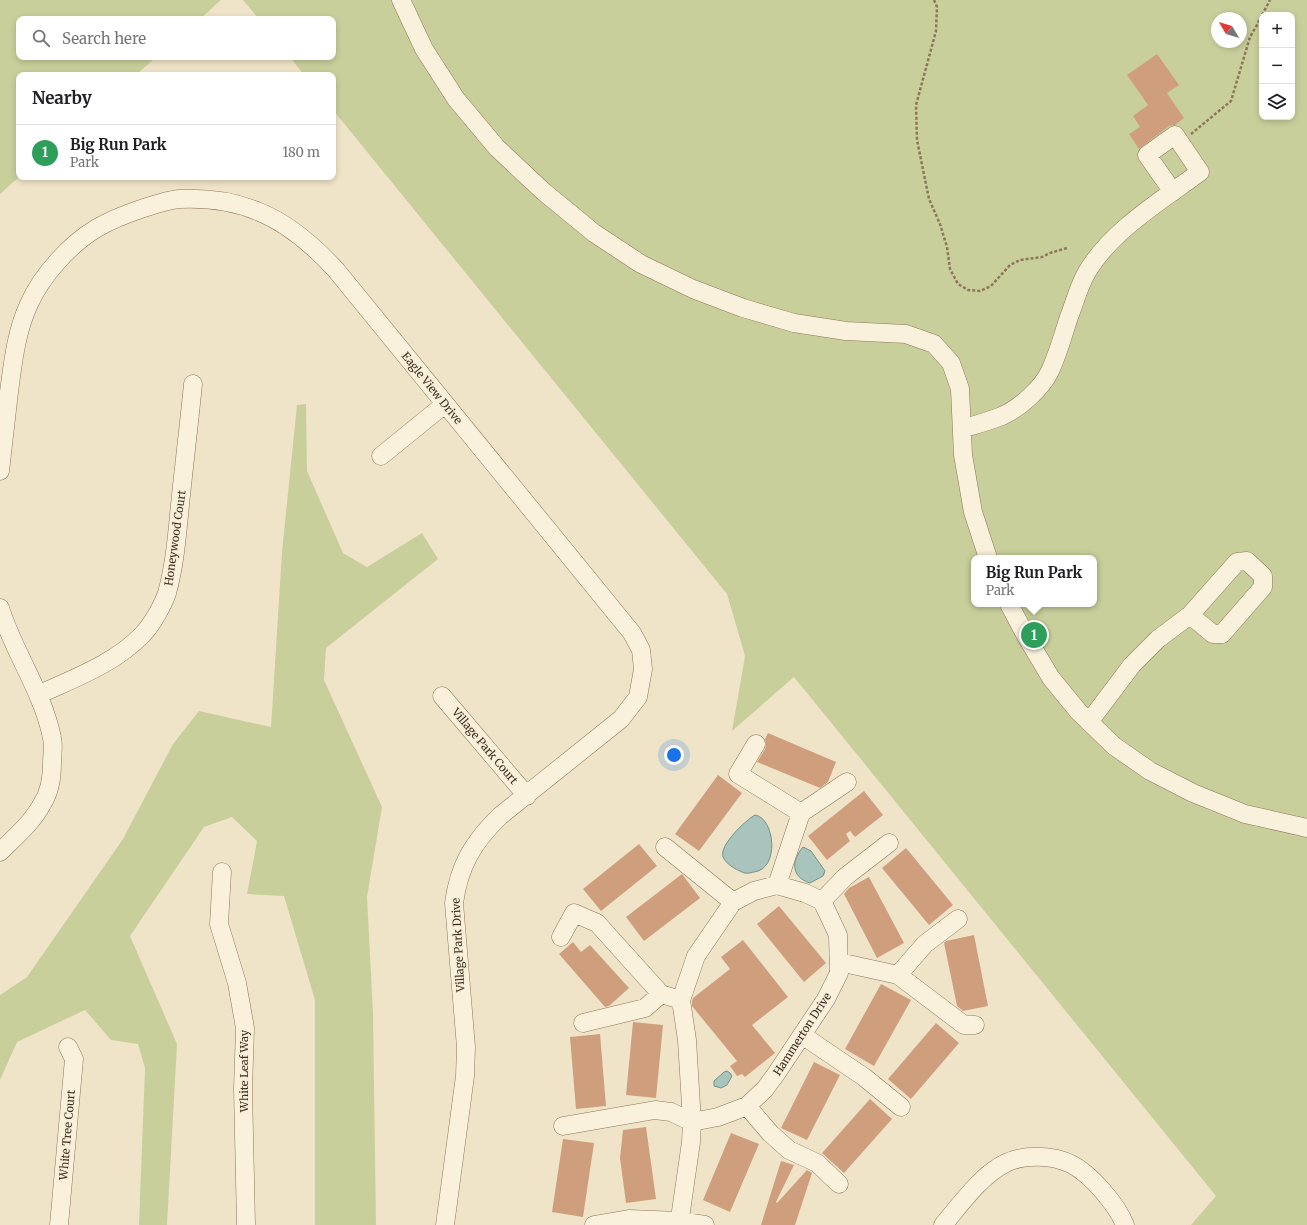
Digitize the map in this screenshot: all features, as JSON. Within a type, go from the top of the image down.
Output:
[{"type":"street","points":[[401,0],[424,49],[452,92],[492,143],[544,192],[594,233],[648,267],[693,289],[742,308],[794,323],[846,331],[906,334],[934,344],[951,363],[960,389],[963,455],[973,512],[987,555]]},
{"type":"street","points":[[962,429],[1004,415],[1023,402],[1039,388],[1050,372],[1077,294],[1087,272],[1105,247],[1122,230],[1200,172],[1175,135],[1146,155],[1173,192]]},
{"type":"street","name":"Eagle View Drive","points":[[0,470],[14,357],[19,331],[29,303],[44,278],[57,261],[75,244],[96,229],[114,219],[155,204],[178,199],[210,199],[257,210],[300,236],[319,252],[336,270],[632,633],[641,650],[644,669]]},
{"type":"street","name":"Honeywood Court","points":[[38,695],[112,660],[143,634],[166,594],[172,568],[193,384]]},
{"type":"street","points":[[381,456],[445,404]]},
{"type":"street","points":[[1011,607],[1051,678],[1078,711],[1114,746],[1150,771],[1193,793],[1245,814],[1307,828]]},
{"type":"street","points":[[0,608],[14,644],[45,710],[53,740],[52,772],[49,788],[43,804],[24,828],[0,852]]},
{"type":"street","points":[[1089,722],[1132,665],[1158,639],[1190,615]]},
{"type":"street","name":"Village Park Drive","points":[[445,1225],[465,1076],[466,1047],[454,903],[457,883],[463,865],[476,842],[487,828],[621,719],[638,697],[644,669]]},
{"type":"street","name":"Village Park Court","points":[[442,696],[527,796]]},
{"type":"street","points":[[756,744],[738,774],[801,813]]},
{"type":"street","points":[[777,885],[801,813],[847,782]]},
{"type":"street","points":[[679,1223],[691,1142],[692,1122],[687,1040],[681,1000],[696,956],[733,902],[754,891],[777,885],[805,893],[822,901],[845,877],[890,843]]},
{"type":"street","points":[[665,846],[733,902]]},
{"type":"street","name":"White Leaf Way","points":[[222,872],[219,924],[236,983],[245,1028],[243,1089],[246,1225]]},
{"type":"street","name":"Hammerton Drive","points":[[692,1122],[718,1117],[747,1106],[776,1074],[826,999],[840,973],[838,935],[822,901]]},
{"type":"street","points":[[561,937],[574,913],[598,923],[661,994],[681,1000]]},
{"type":"street","points":[[898,975],[925,944],[958,919]]},
{"type":"street","points":[[839,962],[898,975],[964,1025],[975,1025]]},
{"type":"street","points":[[583,1023],[645,1008],[661,994]]},
{"type":"street","points":[[802,1036],[864,1077],[901,1107]]},
{"type":"street","name":"White Tree Court","points":[[59,1225],[74,1059],[68,1047]]},
{"type":"street","points":[[747,1106],[770,1132],[789,1150],[817,1163],[839,1184]]},
{"type":"street","points":[[563,1126],[655,1110],[671,1112],[692,1122]]},
{"type":"street","points":[[943,1225],[979,1184],[991,1173],[1006,1163],[1022,1158],[1039,1157],[1056,1159],[1072,1164],[1098,1186],[1113,1204],[1126,1225]]},
{"type":"street","points":[[594,1225],[629,1219],[705,1225]]},
{"type":"path","points":[[934,0],[937,7],[936,31],[916,106],[917,140],[929,199],[940,224],[947,247],[950,269],[958,284],[968,290],[980,291],[991,286],[1010,265],[1020,260],[1042,258],[1050,253],[1067,248]]},
{"type":"path","points":[[1264,12],[1270,0]]},
{"type":"path","points":[[1180,142],[1231,101],[1250,37],[1259,21]]},
{"type":"green space","points":[[0,0],[221,0],[203,16],[16,16],[16,60],[153,60],[139,72],[16,72],[16,180],[0,194]]},
{"type":"green space","points":[[243,0],[1307,0],[1307,1225],[1191,1225],[1216,1196],[794,677],[732,731],[745,656],[727,594],[336,114],[336,72],[302,72],[292,60],[336,60],[336,16],[256,16]]},
{"type":"green space","points":[[306,404],[307,471],[343,553],[367,567],[422,533],[438,559],[326,648],[324,680],[382,807],[367,897],[373,1013],[376,1225],[315,1225],[315,1000],[284,896],[247,894],[257,841],[232,817],[204,827],[130,936],[177,1044],[167,1225],[139,1225],[145,1068],[138,1044],[111,1040],[85,1010],[17,1042],[0,1080],[0,995],[27,977],[123,839],[173,744],[199,711],[271,727],[282,552],[297,405]]},
{"type":"water","points":[[755,815],[762,818],[767,825],[772,844],[771,853],[768,862],[762,869],[745,873],[728,864],[724,860],[723,852],[725,846],[734,833]]},
{"type":"water","points":[[803,847],[811,851],[825,871],[823,876],[810,883],[799,877],[795,868],[796,858]]},
{"type":"water","points":[[727,1071],[732,1076],[727,1085],[721,1088],[714,1086],[714,1081]]},
{"type":"building","points":[[1157,54],[1179,85],[1167,93],[1184,118],[1175,125],[1169,126],[1139,149],[1129,134],[1140,127],[1133,116],[1148,105],[1127,75]]},
{"type":"building","points":[[768,733],[836,762],[828,782],[820,788],[757,762],[765,749],[765,739]]},
{"type":"building","points":[[718,775],[742,793],[699,851],[675,834]]},
{"type":"building","points":[[864,791],[883,815],[855,837],[850,831],[846,834],[850,841],[827,860],[808,836]]},
{"type":"building","points":[[639,844],[657,866],[601,911],[583,889]]},
{"type":"building","points":[[906,848],[953,905],[929,925],[882,868]]},
{"type":"building","points":[[682,874],[700,898],[644,941],[626,917]]},
{"type":"building","points":[[869,877],[904,943],[877,958],[844,894],[849,888]]},
{"type":"building","points":[[779,906],[826,963],[804,982],[757,924]]},
{"type":"building","points":[[974,935],[988,1006],[963,1011],[957,1006],[944,943],[946,941]]},
{"type":"building","points":[[743,940],[788,997],[752,1025],[775,1053],[745,1077],[742,1074],[737,1076],[730,1066],[737,1061],[692,1006],[693,998],[730,969],[721,957]]},
{"type":"building","points":[[573,942],[581,952],[590,945],[629,988],[609,1006],[605,1007],[559,954]]},
{"type":"building","points":[[881,984],[911,1000],[874,1066],[845,1049]]},
{"type":"building","points":[[633,1022],[663,1025],[656,1098],[626,1095]]},
{"type":"building","points":[[936,1023],[959,1043],[911,1099],[888,1079]]},
{"type":"building","points":[[600,1034],[606,1106],[576,1109],[570,1037]]},
{"type":"building","points":[[814,1062],[840,1075],[807,1140],[781,1128]]},
{"type":"building","points":[[870,1099],[892,1119],[844,1173],[822,1153]]},
{"type":"building","points":[[646,1127],[656,1199],[626,1203],[620,1158],[623,1130]]},
{"type":"building","points":[[731,1133],[759,1144],[730,1212],[703,1200]]},
{"type":"building","points":[[563,1139],[594,1143],[583,1217],[552,1212]]},
{"type":"building","points":[[781,1161],[794,1165],[776,1202],[777,1203],[807,1170],[812,1173],[795,1225],[761,1225]]},
{"type":"place","name":"Big Run Park","points":[[1034,635]]}]
